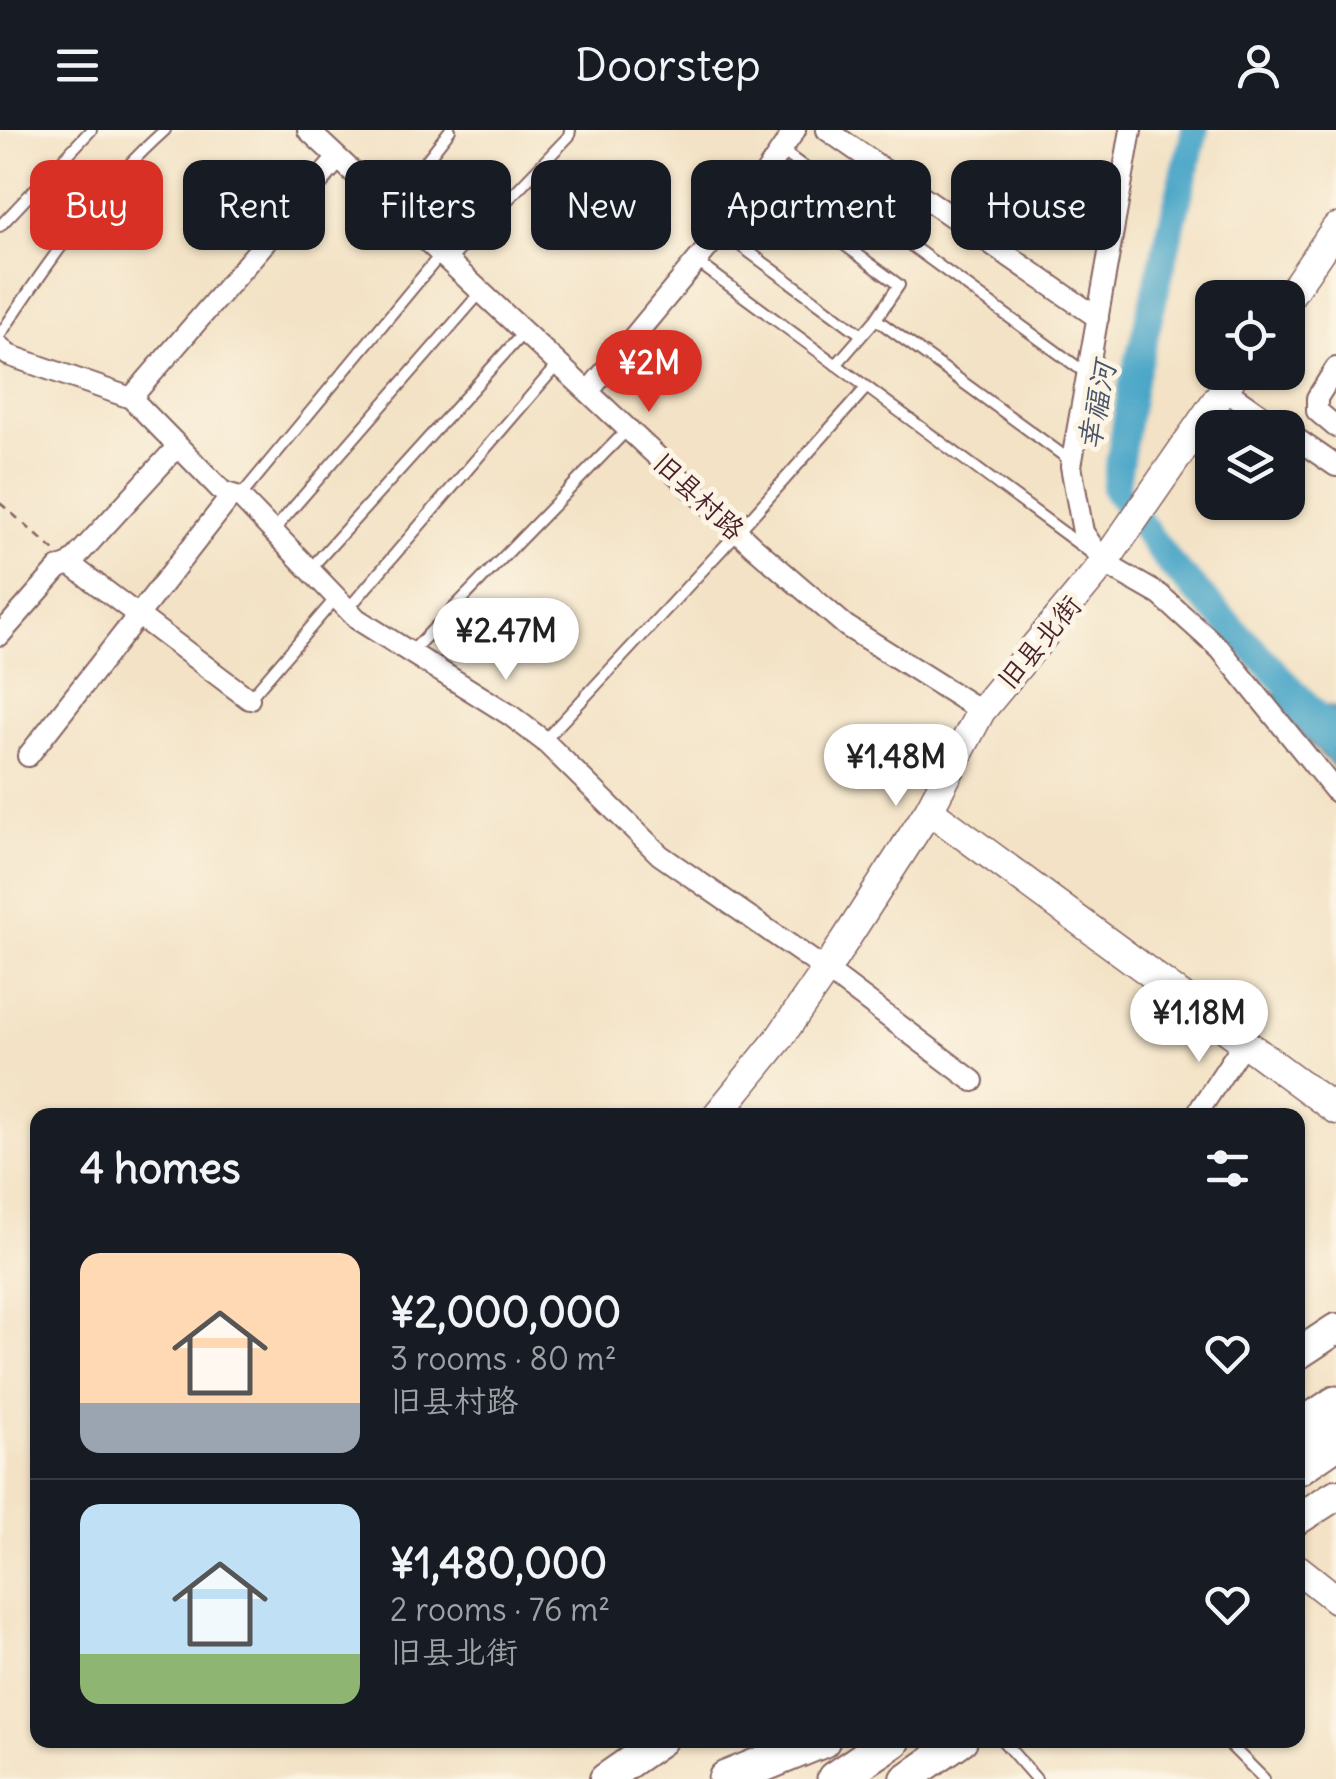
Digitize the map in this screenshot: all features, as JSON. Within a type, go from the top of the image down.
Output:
[{"type":"highway","points":[[1305,1424],[1336,1404]]},
{"type":"highway","points":[[1305,1462],[1336,1441]]},
{"type":"highway","points":[[726,1779],[805,1748]]},
{"type":"highway","points":[[772,1779],[814,1748]]},
{"type":"highway","points":[[835,1779],[881,1748]]},
{"type":"main road","points":[[1305,1349],[1336,1329]]},
{"type":"main road","points":[[1305,1515],[1336,1496]]},
{"type":"main road","points":[[605,1779],[650,1748]]},
{"type":"main road","points":[[906,1779],[951,1748]]},
{"type":"street","points":[[774,160],[795,130]]},
{"type":"street","points":[[827,130],[1098,318]]},
{"type":"street","points":[[1131,130],[1072,462],[1083,532],[1104,562],[1160,595],[1220,649],[1336,792]]},
{"type":"street","name":"旧县村路","points":[[317,133],[345,165]]},
{"type":"street","points":[[130,398],[338,158]]},
{"type":"street","points":[[1300,280],[1336,228]]},
{"type":"street","name":"旧县村路","points":[[436,250],[738,532],[846,626],[982,712]]},
{"type":"street","points":[[588,392],[705,250]]},
{"type":"street","points":[[0,348],[71,380],[130,398],[224,492],[236,496],[358,619],[510,715],[544,742],[660,855],[826,970],[973,1081]]},
{"type":"street","points":[[1336,368],[1317,398],[1317,411],[1336,427]]},
{"type":"street","name":"旧县北街","points":[[723,1108],[778,1040],[826,970],[929,810],[982,712],[1104,562],[1223,390]]},
{"type":"street","points":[[1240,390],[1261,410]]},
{"type":"street","points":[[1305,444],[1336,466]]},
{"type":"street","points":[[0,635],[178,446]]},
{"type":"street","points":[[28,756],[236,496]]},
{"type":"street","points":[[70,564],[249,699]]},
{"type":"street","points":[[929,810],[1336,1110]]},
{"type":"street","points":[[1201,1108],[1244,1042]]},
{"type":"street","points":[[1305,1575],[1336,1599]]},
{"type":"lane","points":[[0,226],[91,130]]},
{"type":"lane","points":[[0,336],[44,269],[112,181],[165,130]]},
{"type":"lane","points":[[427,160],[450,130]]},
{"type":"lane","points":[[236,496],[444,258],[570,130]]},
{"type":"lane","points":[[781,150],[1088,375]]},
{"type":"lane","points":[[745,250],[862,336]]},
{"type":"lane","points":[[836,365],[899,285],[852,250]]},
{"type":"lane","points":[[696,261],[1104,562]]},
{"type":"lane","points":[[272,531],[481,292]]},
{"type":"lane","points":[[876,319],[1072,462]]},
{"type":"lane","points":[[309,569],[524,332]]},
{"type":"lane","points":[[249,699],[343,604],[558,364]]},
{"type":"lane","points":[[544,742],[866,388]]},
{"type":"lane","points":[[410,652],[628,429]]},
{"type":"lane","points":[[1009,1748],[1036,1779]]},
{"type":"lane","points":[[1233,1748],[1264,1779]]},
{"type":"path","points":[[0,503],[70,564]]},
{"type":"water","points":[[1256,691],[1336,708],[1336,769]]},
{"type":"waterway","name":"幸福河","points":[[1195,130],[1132,387],[1115,489],[1170,564],[1336,735]]}]
